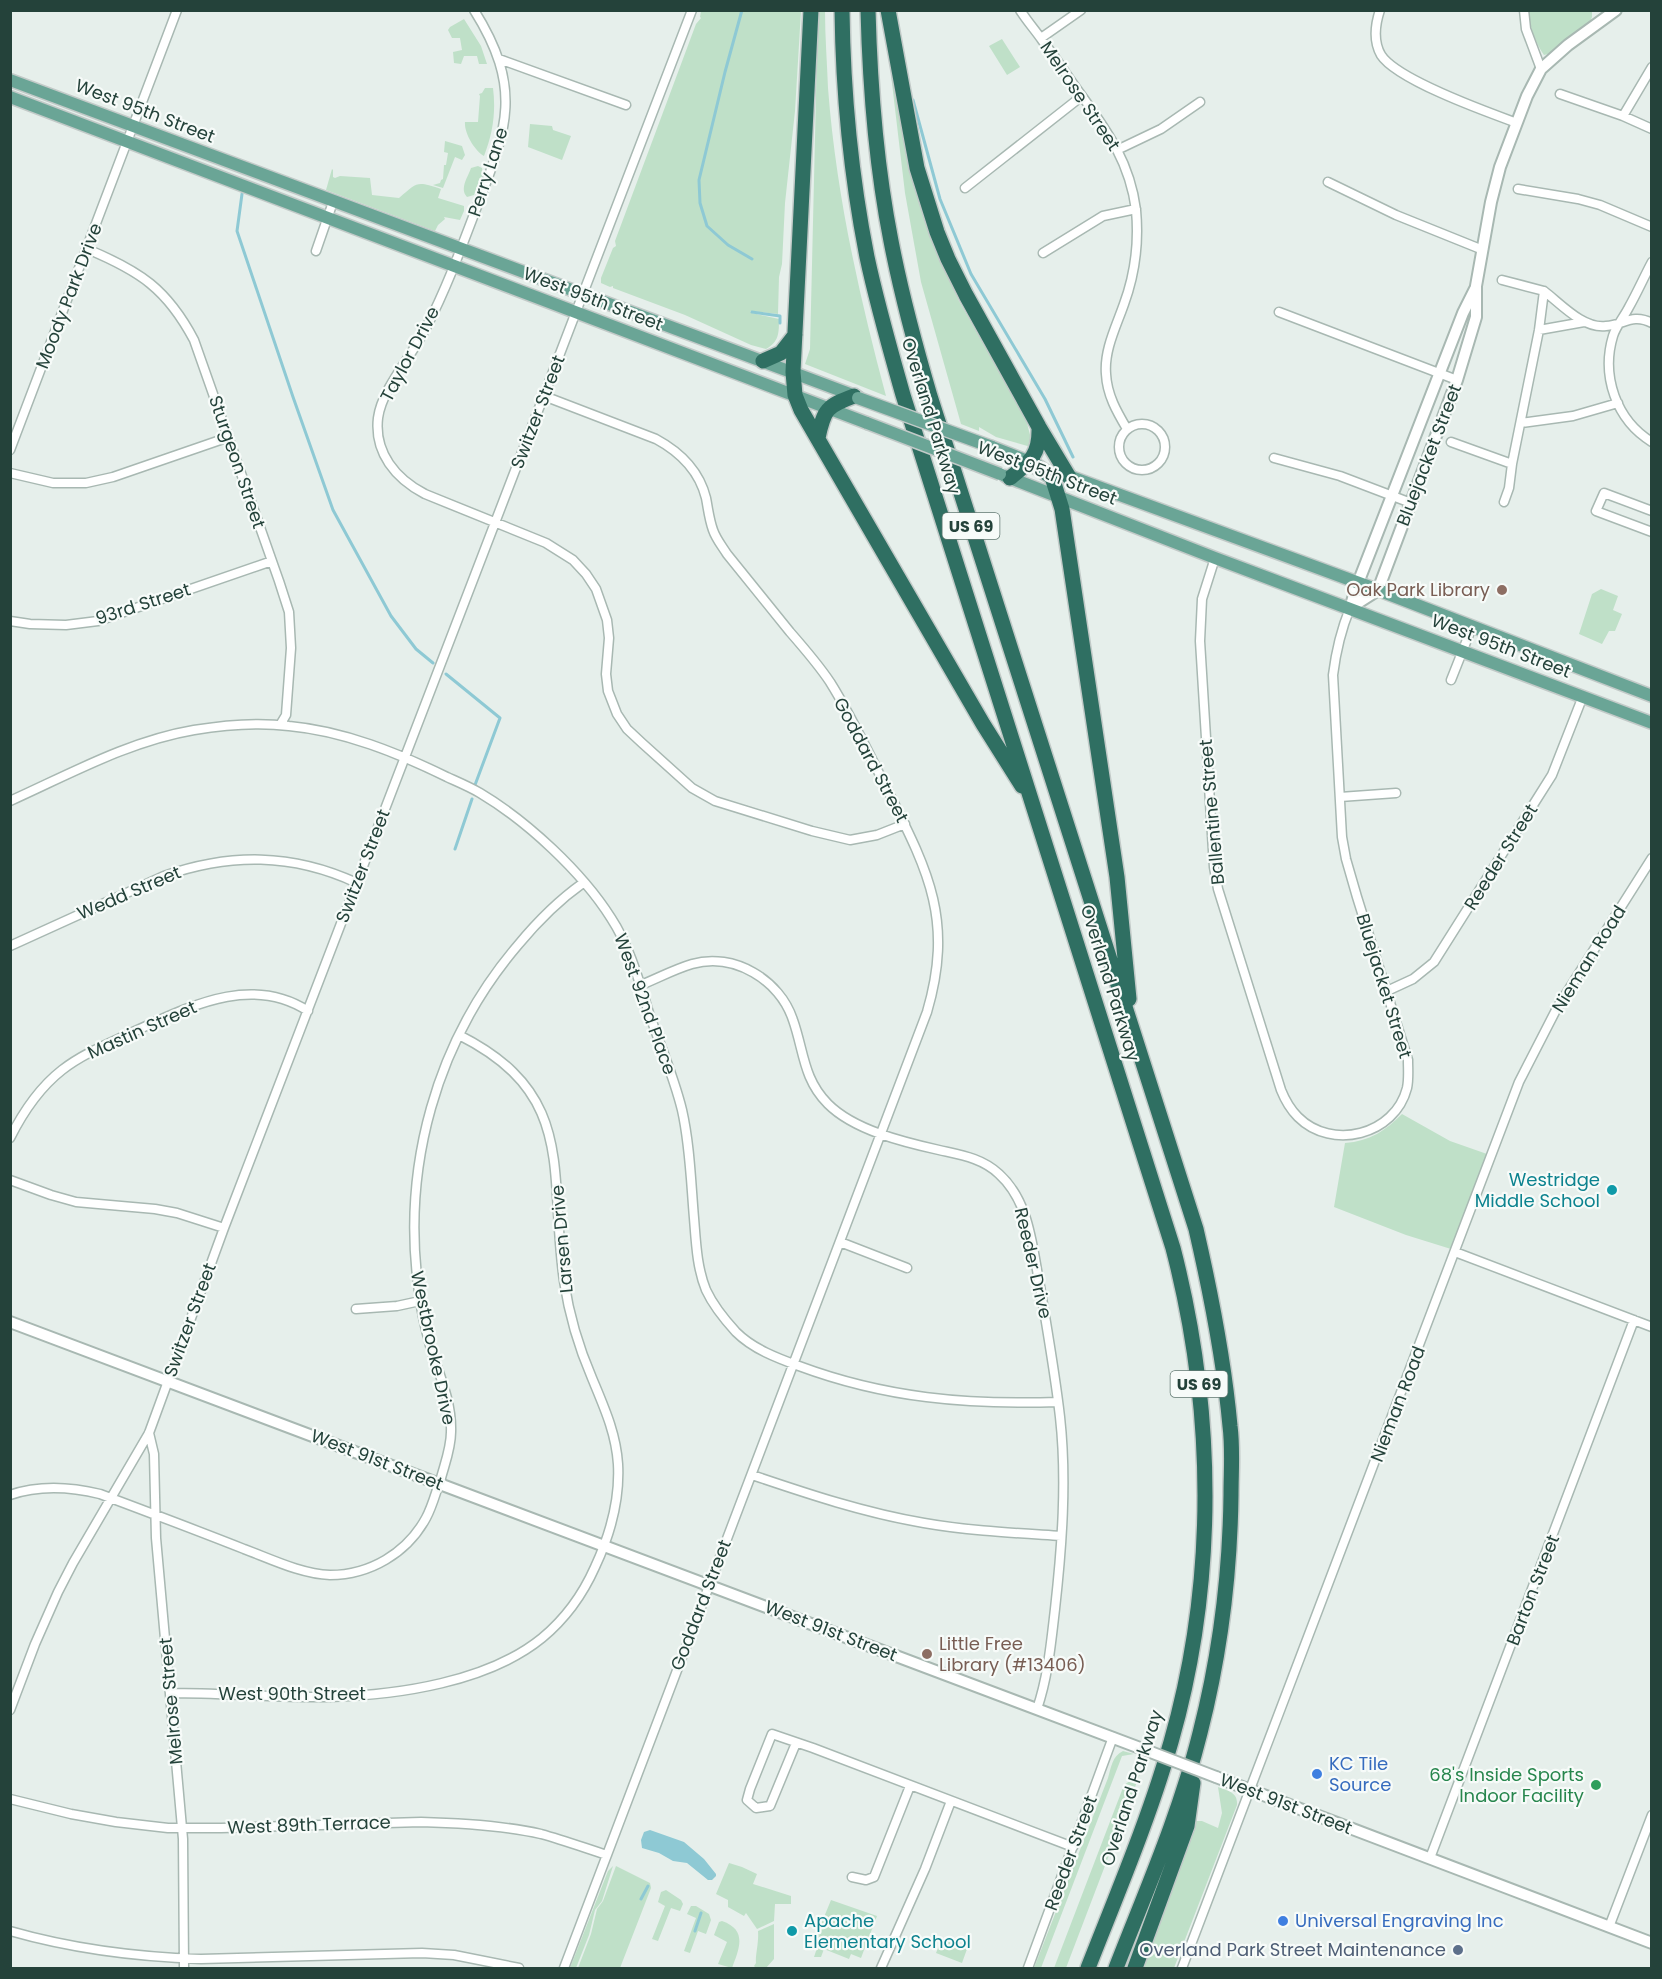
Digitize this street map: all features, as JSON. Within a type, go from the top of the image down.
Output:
[{"type":"highway","points":[[811,10],[795,335],[795,394],[801,410],[977,714],[1034,806]]},
{"type":"highway","name":"Overland Parkway","points":[[842,10],[844,94],[857,201],[880,312],[903,395],[1173,1248],[1184,1289],[1201,1400],[1205,1498],[1202,1562],[1190,1658],[1171,1741],[1158,1783],[1088,1968]]},
{"type":"highway","name":"Overland Parkway","points":[[868,10],[869,63],[883,195],[915,345],[1196,1229],[1217,1330],[1231,1429],[1231,1525],[1227,1582],[1221,1632],[1200,1733],[1186,1781],[1116,1968]]},
{"type":"highway","points":[[888,10],[917,168],[937,232],[966,295],[1069,477]]},
{"type":"highway","points":[[763,361],[781,353],[795,335]]},
{"type":"highway","points":[[818,438],[822,418],[829,408],[856,397]]},
{"type":"highway","points":[[1005,476],[1030,462],[1040,439],[1039,427]]},
{"type":"highway","points":[[1030,462],[1052,477],[1059,498],[1118,877],[1132,1029]]},
{"type":"highway","points":[[1135,1968],[1187,1826],[1200,1733]]},
{"type":"main road","name":"West 95th Street","points":[[10,80],[1069,477],[1378,590],[1652,696]]},
{"type":"main road","name":"West 95th Street","points":[[10,98],[795,394],[1215,558],[1652,723]]},
{"type":"main road","points":[[213,173],[218,158]]},
{"type":"street","name":"Moody Park Drive","points":[[10,450],[177,10]]},
{"type":"street","name":"Perry Lane","points":[[454,265],[498,152],[504,127],[506,101],[504,76],[493,42],[474,10]]},
{"type":"street","name":"Switzer Street","points":[[10,1710],[58,1592],[149,1433],[225,1228],[692,10]]},
{"type":"street","name":"Melrose Street","points":[[1020,10],[1108,132],[1127,174],[1136,209],[1137,238],[1134,264],[1129,288],[1106,361],[1109,392],[1127,429]]},
{"type":"street","points":[[1041,38],[1081,10]]},
{"type":"street","points":[[1380,10],[1375,32],[1377,44],[1389,64],[1441,93],[1517,123]]},
{"type":"street","points":[[1524,10],[1526,29],[1541,69]]},
{"type":"street","name":"Bluejacket Street","points":[[1378,590],[1457,380],[1476,317],[1476,286],[1496,184],[1527,96],[1541,69],[1568,45],[1615,11]]},
{"type":"street","points":[[499,59],[626,105]]},
{"type":"street","points":[[1623,116],[1652,67]]},
{"type":"street","points":[[1560,94],[1623,116],[1652,129]]},
{"type":"street","points":[[965,188],[1082,96]]},
{"type":"street","points":[[1117,150],[1161,129],[1200,102]]},
{"type":"street","points":[[1328,182],[1396,216],[1483,250]]},
{"type":"street","points":[[1518,189],[1578,199],[1652,227]]},
{"type":"street","points":[[316,251],[333,202]]},
{"type":"street","points":[[1043,253],[1103,216],[1136,209]]},
{"type":"street","name":"Sturgeon Street","points":[[87,249],[138,274],[153,285],[174,306],[194,340],[289,612],[291,634],[286,715],[280,725]]},
{"type":"street","points":[[1652,262],[1614,334],[1609,370],[1611,386],[1628,422],[1652,442]]},
{"type":"street","name":"Taylor Drive","points":[[454,265],[427,326],[381,404],[378,420],[381,449],[397,476],[410,487],[557,549],[573,560],[596,589],[607,620],[609,638],[606,675],[608,691],[617,714],[635,736],[700,794],[715,801],[850,840],[877,835],[904,824]]},
{"type":"street","points":[[1502,280],[1544,291],[1584,322],[1604,327],[1634,318],[1652,323]]},
{"type":"street","name":"Bluejacket Street","points":[[1338,1136],[1365,1132],[1389,1118],[1407,1088],[1409,1073],[1408,1060],[1346,859],[1342,837],[1334,675],[1336,651],[1358,583],[1439,373],[1476,286]]},
{"type":"street","points":[[1504,502],[1509,488],[1539,330],[1544,291]]},
{"type":"street","points":[[1279,312],[1457,380]]},
{"type":"street","points":[[1539,330],[1584,322]]},
{"type":"street","name":"Goddard Street","points":[[544,396],[656,439],[669,446],[693,469],[701,482],[716,538],[829,681],[856,729],[923,862],[932,891],[939,935],[938,962],[927,1012],[564,1968]]},
{"type":"street","points":[[1521,423],[1573,416],[1618,403]]},
{"type":"street","points":[[1140,424],[1154,427],[1160,432],[1164,438],[1165,452],[1158,465],[1143,470],[1128,465],[1119,451],[1122,436],[1127,429],[1140,424]]},
{"type":"street","points":[[10,472],[34,480],[53,483],[86,483],[113,477],[229,437]]},
{"type":"street","points":[[1451,442],[1512,464]]},
{"type":"street","points":[[1274,458],[1340,477],[1411,503]]},
{"type":"street","points":[[1652,511],[1604,493],[1596,511],[1652,532]]},
{"type":"street","name":"Ballentine Street","points":[[1215,558],[1203,599],[1200,641],[1213,856],[1218,889],[1287,1104],[1310,1127],[1338,1136]]},
{"type":"street","name":"93rd Street","points":[[10,621],[66,625],[98,621],[272,561]]},
{"type":"street","points":[[1350,608],[1378,590]]},
{"type":"street","points":[[1451,680],[1472,627]]},
{"type":"street","name":"Reeder Street","points":[[1387,991],[1413,979],[1434,962],[1551,775],[1583,696]]},
{"type":"street","name":"West 92nd Place","points":[[10,801],[107,757],[167,736],[227,726],[280,725],[355,739],[405,758],[481,794],[540,838],[583,883],[610,916],[619,932],[676,1088],[683,1117],[699,1268],[705,1286],[715,1304],[736,1332],[756,1347],[793,1364],[869,1388],[924,1398],[974,1403],[1058,1402]]},
{"type":"street","points":[[1340,796],[1396,793]]},
{"type":"street","name":"Nieman Road","points":[[1182,1968],[1386,1437],[1519,1082],[1557,1008],[1652,858]]},
{"type":"street","name":"Wedd Street","points":[[10,946],[164,876],[189,867],[218,861],[248,859],[290,861],[318,868],[357,883]]},
{"type":"street","name":"Westbrooke Drive","points":[[10,1495],[39,1489],[83,1490],[111,1498],[314,1573],[345,1574],[377,1565],[406,1545],[426,1517],[449,1451],[452,1432],[450,1412],[420,1301],[414,1244],[414,1200],[424,1132],[438,1082],[474,1007],[506,958],[533,927],[583,883]]},
{"type":"street","name":"Reeder Drive","points":[[640,985],[682,968],[706,962],[729,963],[752,971],[774,989],[788,1007],[805,1068],[822,1097],[843,1116],[867,1129],[972,1157],[999,1174],[1016,1194],[1027,1221],[1052,1355],[1058,1402],[1063,1485],[1061,1536],[1048,1665],[1037,1709]]},
{"type":"street","name":"Mastin Street","points":[[10,1138],[32,1101],[62,1070],[78,1058],[177,1012],[220,997],[250,994],[293,1002],[308,1011]]},
{"type":"street","name":"Larsen Drive","points":[[459,1035],[496,1056],[523,1083],[533,1096],[551,1137],[566,1291],[577,1337],[612,1428],[616,1448],[618,1485],[611,1525],[604,1546]]},
{"type":"street","points":[[10,1180],[76,1202],[155,1209],[177,1213],[225,1228]]},
{"type":"street","points":[[840,1242],[907,1268]]},
{"type":"street","points":[[1455,1252],[1652,1327]]},
{"type":"street","points":[[356,1310],[420,1301]]},
{"type":"street","name":"Barton Street","points":[[1430,1858],[1634,1320]]},
{"type":"street","name":"West 91st Street","points":[[10,1322],[1113,1737],[1652,1943]]},
{"type":"street","name":"Melrose Street","points":[[149,1433],[154,1454],[155,1515],[182,1828],[184,1968]]},
{"type":"street","points":[[752,1475],[831,1501],[923,1523],[997,1532],[1061,1536]]},
{"type":"street","name":"West 90th Street","points":[[171,1693],[331,1697],[418,1688],[482,1671],[525,1650],[556,1625],[571,1608],[588,1582],[604,1546]]},
{"type":"street","points":[[796,1743],[770,1806],[756,1808],[747,1800],[772,1734],[951,1801],[1073,1847]]},
{"type":"street","name":"Reeder Street","points":[[1028,1968],[1113,1737]]},
{"type":"street","points":[[852,1877],[866,1880],[874,1876],[910,1786]]},
{"type":"street","name":"West 89th Terrace","points":[[10,1799],[116,1822],[182,1828],[452,1822],[501,1827],[538,1834],[607,1855]]},
{"type":"street","points":[[881,1968],[925,1869],[951,1801]]},
{"type":"street","points":[[1609,1927],[1652,1815]]},
{"type":"street","points":[[10,1931],[89,1949],[184,1958],[422,1953],[454,1955],[519,1968]]},
{"type":"green space","points":[[701,11],[801,11],[795,111],[779,277],[778,314],[750,311],[779,319],[777,337],[774,343],[766,349],[751,345],[685,315],[601,283],[696,24],[701,18]]},
{"type":"green space","points":[[818,11],[825,11],[828,88],[843,205],[858,282],[886,396],[805,364],[810,349]]},
{"type":"green space","points":[[1529,11],[1592,11],[1592,17],[1590,22],[1544,55],[1533,34]]},
{"type":"green space","points":[[464,19],[481,46],[487,64],[479,64],[477,56],[464,56],[461,64],[454,63],[453,52],[462,50],[460,38],[452,38],[448,30]]},
{"type":"green space","points":[[1002,39],[1020,67],[1007,75],[989,46]]},
{"type":"green space","points":[[891,75],[894,75],[928,226],[937,253],[959,301],[1026,419],[1031,447],[996,437],[979,427],[979,431],[961,424],[921,282],[905,193]]},
{"type":"green space","points":[[485,88],[493,88],[494,114],[492,131],[484,156],[471,141],[465,122],[478,122],[479,94]]},
{"type":"green space","points":[[530,124],[552,126],[553,130],[571,136],[562,160],[528,147]]},
{"type":"green space","points":[[445,141],[462,146],[465,155],[462,160],[455,157],[443,188],[433,185],[440,183],[443,179],[448,153],[444,152]]},
{"type":"green space","points":[[478,166],[482,168],[483,174],[474,195],[467,197],[464,190],[465,183],[471,168]]},
{"type":"green space","points":[[332,169],[335,178],[340,176],[370,178],[372,195],[399,198],[418,184],[441,189],[438,198],[464,206],[464,211],[460,220],[444,217],[445,219],[435,231],[326,190]]},
{"type":"green space","points":[[1601,589],[1618,596],[1613,610],[1622,614],[1615,631],[1609,631],[1602,644],[1579,634],[1592,594]]},
{"type":"green space","points":[[1402,1114],[1450,1141],[1487,1154],[1451,1249],[1406,1235],[1334,1207],[1345,1143],[1362,1140],[1376,1134]]},
{"type":"green space","points":[[1123,1751],[1134,1754],[1122,1756],[1041,1968],[1034,1968],[1112,1763]]},
{"type":"green space","points":[[1140,1774],[1066,1968],[1054,1968],[1124,1785]]},
{"type":"green space","points":[[1218,1787],[1234,1795],[1237,1805],[1174,1968],[1143,1968],[1195,1821],[1202,1821],[1218,1828],[1222,1813]]},
{"type":"green space","points":[[729,1863],[757,1874],[753,1884],[791,1896],[791,1904],[775,1904],[774,1921],[757,1929],[746,1913],[744,1916],[728,1907],[728,1900],[716,1894]]},
{"type":"green space","points":[[613,1866],[602,1901],[595,1910],[589,1935],[576,1968],[570,1968],[608,1871]]},
{"type":"green space","points":[[616,1866],[650,1883],[651,1888],[620,1968],[578,1968],[591,1934],[597,1909],[603,1901]]},
{"type":"green space","points":[[666,1890],[681,1900],[683,1904],[680,1911],[671,1908],[658,1941],[652,1939],[665,1906],[658,1902],[661,1892]]},
{"type":"green space","points":[[831,1900],[877,1916],[861,1958],[851,1954],[849,1959],[824,1949],[821,1957],[814,1957],[820,1939],[815,1939]]},
{"type":"green space","points":[[691,1906],[696,1906],[709,1914],[711,1920],[706,1934],[698,1931],[690,1953],[684,1951],[696,1918],[687,1914]]},
{"type":"green space","points":[[722,1921],[736,1929],[738,1935],[739,1947],[732,1968],[718,1964],[727,1942],[714,1935],[719,1922]]},
{"type":"green space","points":[[774,1924],[774,1959],[766,1968],[756,1968],[754,1966],[758,1931]]},
{"type":"green space","points":[[942,1939],[967,1949],[962,1963],[936,1953]]},
{"type":"water","points":[[650,1830],[684,1842],[704,1859],[716,1876],[708,1880],[687,1863],[673,1861],[659,1853],[642,1848],[641,1840],[644,1832]]},
{"type":"waterway","points":[[742,10],[699,180],[700,203],[707,226],[728,245],[752,259]]},
{"type":"waterway","points":[[913,100],[940,199],[971,274],[1045,399],[1073,457]]},
{"type":"waterway","points":[[242,194],[237,231],[333,510],[391,616],[416,649],[433,663]]},
{"type":"waterway","points":[[752,312],[780,316],[780,323]]},
{"type":"waterway","points":[[446,674],[500,718],[475,785]]},
{"type":"waterway","points":[[455,849],[472,799]]},
{"type":"waterway","points":[[641,1899],[648,1886]]},
{"type":"waterway","points":[[695,1931],[701,1913]]},
{"type":"place","name":"Oak Park Library","points":[[1502,590]]},
{"type":"place","name":"Westridge Middle School","points":[[1612,1190]]},
{"type":"place","name":"Little Free Library (#13406)","points":[[927,1654]]},
{"type":"place","name":"KC Tile Source","points":[[1317,1774]]},
{"type":"place","name":"68's Inside Sports Indoor Facility","points":[[1596,1785]]},
{"type":"place","name":"Universal Engraving Inc","points":[[1283,1921]]},
{"type":"place","name":"Apache Elementary School","points":[[792,1931]]},
{"type":"place","name":"Overland Park Street Maintenance","points":[[1458,1950]]}]
